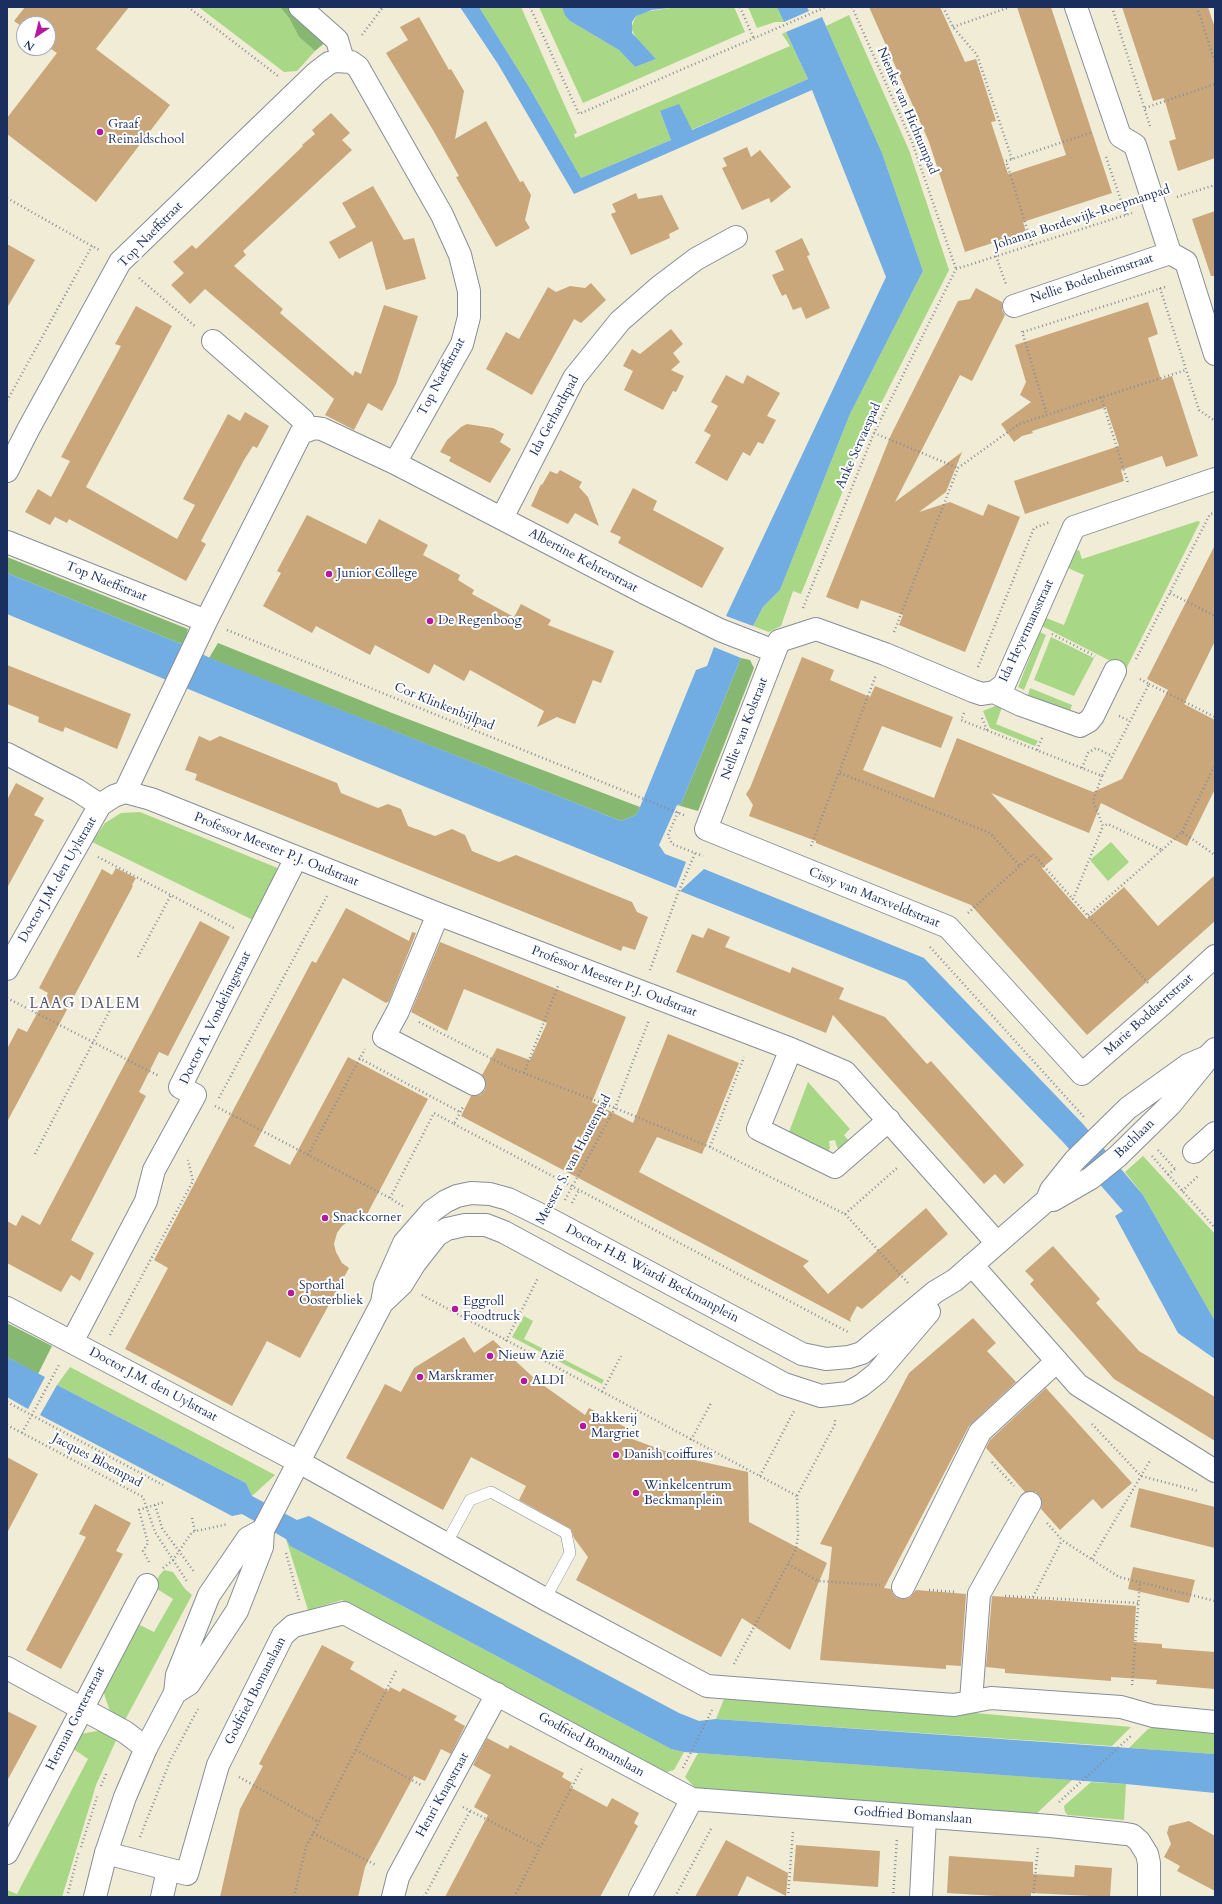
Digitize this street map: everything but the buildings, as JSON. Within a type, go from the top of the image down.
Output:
[{"type":"street","points":[[300,7],[337,40],[343,60]]},
{"type":"street","name":"Nellie Bodenheimstraat","points":[[1076,7],[1120,136],[1135,145],[1170,253],[1186,262],[1215,354]]},
{"type":"street","name":"Top Naeffstraat","points":[[7,471],[120,262],[298,90],[329,63],[343,60],[351,62],[358,67],[442,215],[460,255],[469,291],[469,317],[462,344],[395,463]]},
{"type":"street","name":"Ida Gerhardtpad","points":[[502,518],[574,378],[620,322],[658,287],[690,264],[736,237]]},
{"type":"street","name":"Nellie Bodenheimstraat","points":[[1014,306],[1170,253]]},
{"type":"street","points":[[213,341],[303,420],[308,429]]},
{"type":"street","points":[[206,621],[301,433],[308,429],[322,429],[395,463]]},
{"type":"street","name":"Albertine Kehrerstraat","points":[[395,463],[720,630],[774,651]]},
{"type":"street","name":"Ida Heyermansstraat","points":[[792,635],[816,629],[885,654],[973,691],[982,694],[994,692],[1004,685],[1074,527],[1215,479]]},
{"type":"street","name":"Top Naeffstraat","points":[[7,542],[206,621]]},
{"type":"street","name":"Doctor J.M. den Uylstraat","points":[[7,969],[77,846],[113,798],[171,696],[206,621]]},
{"type":"street","name":"Nellie van Kolstraat","points":[[706,829],[774,651],[779,641],[792,635]]},
{"type":"street","points":[[994,692],[1016,703],[1080,726],[1089,721],[1093,716],[1115,671]]},
{"type":"street","name":"Professor Meester P.J. Oudstraat","points":[[7,754],[77,790],[113,798],[151,799],[438,914],[649,996],[791,1049],[845,1072],[997,1244]]},
{"type":"street","name":"Cissy van Marxveldtstraat","points":[[706,829],[948,927],[1082,1074]]},
{"type":"street","name":"Doctor A. Vondelingstraat","points":[[72,1342],[146,1201],[154,1170],[187,1091],[255,939],[296,858]]},
{"type":"street","points":[[438,914],[398,1011],[384,1037],[474,1084]]},
{"type":"street","name":"Marie Boddaertstraat","points":[[1082,1074],[1165,1002],[1215,956]]},
{"type":"street","points":[[791,1049],[758,1129],[835,1166],[889,1120]]},
{"type":"street","name":"Bachlaan","points":[[972,1265],[1046,1200],[1051,1190],[1076,1160],[1128,1108],[1188,1065],[1211,1053]]},
{"type":"street","name":"Bachlaan","points":[[1046,1200],[1053,1200],[1091,1178],[1118,1156],[1170,1105],[1204,1065],[1211,1053]]},
{"type":"street","points":[[1194,1152],[1215,1133]]},
{"type":"street","name":"Doctor H.B. Wiardi Beckmanplein","points":[[263,1530],[382,1303],[385,1286],[404,1243],[432,1211],[446,1201],[457,1196],[471,1193],[495,1195],[508,1199],[554,1221],[802,1354],[826,1359],[838,1359],[862,1353],[935,1292],[955,1280],[972,1265]]},
{"type":"street","name":"Doctor H.B. Wiardi Beckmanplein","points":[[382,1303],[402,1284],[415,1263],[437,1235],[447,1229],[465,1225],[486,1226],[504,1232],[784,1384],[821,1396],[832,1396],[848,1393],[862,1385],[877,1373],[941,1300],[955,1280]]},
{"type":"street","points":[[972,1265],[1078,1385],[1215,1471]]},
{"type":"street","name":"Doctor J.M. den Uylstraat","points":[[7,1308],[299,1462],[545,1599],[707,1686],[954,1705],[991,1698],[1129,1709],[1153,1716],[1215,1722]]},
{"type":"street","points":[[902,1587],[980,1432],[1057,1361]]},
{"type":"street","points":[[971,1701],[979,1594],[1030,1503]]},
{"type":"street","points":[[95,1897],[106,1853],[125,1797],[146,1748],[175,1693],[177,1676],[208,1596],[248,1538],[263,1530]]},
{"type":"street","points":[[175,1693],[188,1684],[238,1611],[262,1547],[263,1530]]},
{"type":"street","name":"Herman Gorterstraat","points":[[7,1853],[149,1577]]},
{"type":"street","name":"Godfried Bomanslaan","points":[[106,1853],[131,1861],[187,1874],[218,1765],[283,1635],[293,1626],[344,1613],[692,1799],[1050,1826],[1132,1835],[1142,1845],[1149,1858],[1149,1897]]},
{"type":"street","points":[[7,1668],[125,1732],[146,1748]]},
{"type":"street","name":"Henri Knapstraat","points":[[395,1887],[498,1694]]},
{"type":"street","points":[[640,1897],[692,1799]]},
{"type":"street","points":[[921,1897],[926,1817]]},
{"type":"street","points":[[162,1897],[168,1870]]},
{"type":"lane","points":[[446,1544],[470,1500],[491,1492],[560,1529],[566,1533],[570,1552],[545,1599]]},
{"type":"path","points":[[188,7],[298,90]]},
{"type":"path","points":[[343,60],[383,7]]},
{"type":"path","points":[[530,7],[579,114],[826,7]]},
{"type":"path","points":[[740,7],[754,39]]},
{"type":"path","name":"Nienke van Hichtumpad","points":[[852,7],[912,142],[956,269]]},
{"type":"path","points":[[943,7],[953,27],[977,55],[1012,159]]},
{"type":"path","points":[[953,27],[1010,7]]},
{"type":"path","points":[[1197,7],[1215,62]]},
{"type":"path","points":[[1145,108],[1215,84]]},
{"type":"path","points":[[1032,245],[1006,161],[1098,131]]},
{"type":"path","name":"Johanna Bordewijk-Roepmanpad","points":[[956,269],[1215,185]]},
{"type":"path","points":[[7,401],[92,246]]},
{"type":"path","points":[[996,256],[1023,332],[1047,414]]},
{"type":"path","name":"Anke Servaespad","points":[[792,635],[874,434],[956,269]]},
{"type":"path","points":[[1023,332],[1192,278]]},
{"type":"path","points":[[1160,288],[1199,410],[1215,421]]},
{"type":"path","points":[[802,869],[958,468],[1019,424],[1186,370]]},
{"type":"path","points":[[1101,397],[1135,506]]},
{"type":"path","points":[[874,434],[958,468]]},
{"type":"path","points":[[1170,593],[1215,616]]},
{"type":"path","name":"Cor Klinkenbijlpad","points":[[206,621],[676,812],[668,835],[672,844],[708,858]]},
{"type":"path","points":[[1031,624],[1098,658]]},
{"type":"path","points":[[1149,684],[1215,716]]},
{"type":"path","points":[[1082,768],[1088,752],[1096,748],[1112,756]]},
{"type":"path","points":[[1088,915],[1182,832],[1215,766]]},
{"type":"path","points":[[840,773],[990,833],[1020,866]]},
{"type":"path","points":[[1073,899],[1103,826],[1092,802],[1102,776]]},
{"type":"path","points":[[1103,826],[1108,824],[1162,850]]},
{"type":"path","points":[[1182,832],[1215,855]]},
{"type":"path","points":[[77,846],[255,939]]},
{"type":"path","points":[[948,927],[966,915],[1033,854],[1165,1002]]},
{"type":"path","name":"Meester S. van Houtenpad","points":[[554,1221],[615,1108],[678,894],[694,856]]},
{"type":"path","points":[[219,1098],[338,874]]},
{"type":"path","points":[[138,957],[171,895]]},
{"type":"path","points":[[923,944],[930,947],[1087,1121],[1098,1137]]},
{"type":"path","points":[[524,1073],[567,964]]},
{"type":"path","points":[[7,998],[390,1198],[404,1206],[401,1212]]},
{"type":"path","points":[[35,1154],[110,1010]]},
{"type":"path","points":[[398,1011],[510,1068],[615,1108],[710,1147],[846,1214],[925,1301]]},
{"type":"path","points":[[308,1155],[371,1038],[384,1037]]},
{"type":"path","points":[[710,1147],[745,1054]]},
{"type":"path","points":[[359,1058],[460,1112]]},
{"type":"path","points":[[454,1124],[474,1084]]},
{"type":"path","points":[[212,1112],[215,1106]]},
{"type":"path","points":[[390,1198],[434,1113],[873,1345]]},
{"type":"path","points":[[846,1214],[916,1152]]},
{"type":"path","points":[[99,1357],[193,1182],[188,1159]]},
{"type":"path","points":[[402,1284],[797,1496]]},
{"type":"path","points":[[602,1392],[621,1356]]},
{"type":"path","points":[[22,1433],[48,1384]]},
{"type":"path","points":[[722,1686],[796,1549],[798,1535],[797,1496],[835,1424],[832,1396]]},
{"type":"path","points":[[7,1402],[163,1485]]},
{"type":"path","points":[[691,1440],[711,1403]]},
{"type":"path","points":[[760,1476],[798,1405]]},
{"type":"path","name":"Jacques Bloempad","points":[[7,1425],[143,1498],[155,1532],[189,1584],[208,1596]]},
{"type":"path","points":[[1092,1559],[1163,1438]]},
{"type":"path","points":[[974,1442],[1062,1540],[1119,1577],[1215,1601]]},
{"type":"path","points":[[149,1577],[143,1551],[148,1543],[139,1510],[164,1502]]},
{"type":"path","points":[[192,1518],[195,1532]]},
{"type":"path","points":[[1033,1597],[1062,1540]]},
{"type":"path","points":[[1129,1709],[1140,1582]]},
{"type":"path","points":[[294,1897],[306,1847],[397,1667]]},
{"type":"path","points":[[131,1861],[170,1761],[199,1705]]},
{"type":"path","points":[[690,1753],[710,1716]]},
{"type":"path","points":[[1060,1801],[1135,1732]]},
{"type":"path","points":[[218,1765],[319,1822]]},
{"type":"path","points":[[514,1897],[583,1766]]},
{"type":"path","points":[[424,1897],[470,1811]]},
{"type":"path","points":[[675,1897],[712,1827]]},
{"type":"path","points":[[788,1897],[794,1831]]},
{"type":"path","points":[[313,1833],[395,1887]]},
{"type":"path","points":[[893,1897],[897,1836]]},
{"type":"path","points":[[1033,1897],[1038,1846]]},
{"type":"green space","points":[[280,7],[289,18],[299,37],[315,51],[297,71],[284,72],[200,8]]},
{"type":"green space","points":[[280,7],[292,7],[327,41],[315,51],[299,37],[289,18]]},
{"type":"green space","points":[[479,7],[521,7],[577,133],[574,134],[575,138],[790,46],[782,34],[786,32],[808,79],[691,130],[660,111],[671,140],[581,178],[529,87]]},
{"type":"green space","points":[[539,7],[562,7],[570,21],[619,50],[635,67],[656,59],[636,38],[631,28],[636,16],[644,12],[677,7],[734,7],[745,32],[583,103]]},
{"type":"green space","points":[[748,7],[777,7],[784,22],[775,22],[757,28]]},
{"type":"green space","points":[[849,15],[909,150],[949,270],[867,431],[801,594],[793,591],[781,626],[769,632],[753,626],[763,607],[780,590],[850,414],[923,271],[882,153],[826,26]]},
{"type":"green space","points":[[1198,521],[1200,522],[1126,669],[1042,626],[1046,618],[1064,625],[1084,575],[1068,568],[1072,552],[1079,550],[1082,559]]},
{"type":"green space","points":[[7,557],[188,629],[184,645],[7,573]]},
{"type":"green space","points":[[1040,632],[1046,635],[1024,690],[1018,687]]},
{"type":"green space","points":[[1051,637],[1094,658],[1074,696],[1034,680]]},
{"type":"green space","points":[[218,643],[392,713],[640,807],[636,815],[621,821],[209,658]]},
{"type":"green space","points":[[741,658],[750,660],[754,668],[698,811],[677,805],[681,804]]},
{"type":"green space","points":[[1030,688],[1072,705],[1070,711],[1028,695]]},
{"type":"green space","points":[[998,705],[1002,707],[996,724],[1038,741],[1035,746],[990,728],[983,711]]},
{"type":"green space","points":[[140,812],[280,869],[255,921],[92,842],[105,823],[121,813]]},
{"type":"green space","points":[[1111,842],[1129,862],[1108,881],[1090,860]]},
{"type":"green space","points":[[808,1082],[850,1129],[844,1135],[850,1142],[840,1151],[835,1140],[829,1141],[830,1148],[828,1152],[789,1132]]},
{"type":"green space","points":[[1143,1156],[1215,1234],[1215,1321],[1143,1195],[1125,1172]]},
{"type":"green space","points":[[524,1316],[533,1321],[524,1339],[604,1380],[602,1384],[512,1337]]},
{"type":"green space","points":[[7,1323],[52,1346],[38,1374],[7,1357]]},
{"type":"green space","points":[[70,1367],[275,1475],[252,1496],[246,1483],[57,1385]]},
{"type":"green space","points":[[286,1539],[290,1546],[671,1749],[684,1752],[674,1770],[667,1772],[658,1768],[342,1600],[308,1610]]},
{"type":"green space","points":[[164,1570],[173,1572],[185,1589],[192,1595],[125,1720],[110,1712],[103,1690],[138,1624],[154,1632],[173,1599],[154,1587],[159,1576]]},
{"type":"green space","points":[[732,1697],[964,1712],[1131,1727],[1112,1746],[716,1719],[724,1699]]},
{"type":"green space","points":[[1156,1727],[1215,1731],[1215,1754],[1129,1748],[1148,1729]]},
{"type":"green space","points":[[103,1730],[118,1736],[96,1785],[62,1897],[7,1897],[7,1890],[17,1894],[88,1759],[72,1748],[80,1734]]},
{"type":"green space","points":[[698,1753],[1072,1780],[1034,1816],[696,1789],[685,1777]]},
{"type":"green space","points":[[1091,1782],[1126,1784],[1124,1820],[1068,1815],[1065,1812],[1064,1806]]},
{"type":"water","points":[[460,7],[479,7],[529,87],[581,178],[671,140],[660,111],[679,104],[692,130],[808,79],[786,32],[822,17],[882,153],[923,271],[850,414],[780,590],[763,607],[753,626],[726,616],[886,277],[812,90],[574,194],[498,64]]},
{"type":"water","points":[[562,7],[677,7],[652,10],[636,16],[632,22],[632,33],[656,59],[635,67],[619,50],[570,21],[565,15]]},
{"type":"water","points":[[777,7],[807,7],[809,11],[784,22]]},
{"type":"water","points":[[7,573],[184,645],[210,658],[621,821],[636,815],[640,807],[696,670],[707,666],[714,647],[741,658],[681,804],[677,805],[659,845],[665,854],[686,862],[676,888],[401,777],[7,614]]},
{"type":"water","points":[[704,869],[924,958],[1083,1124],[1143,1195],[1215,1321],[1215,1359],[1178,1333],[1115,1216],[1123,1211],[1063,1142],[906,981],[680,891]]},
{"type":"water","points":[[7,1357],[45,1377],[28,1409],[7,1397]]},
{"type":"water","points":[[57,1385],[246,1483],[252,1496],[297,1520],[309,1516],[679,1713],[699,1721],[716,1719],[1215,1754],[1215,1793],[1126,1784],[684,1752],[671,1749],[290,1546],[286,1539],[242,1514],[232,1516],[40,1415]]},
{"type":"place","name":"Graaf Reinaldschool","points":[[100,132]]},
{"type":"place","name":"Junior College","points":[[329,574]]},
{"type":"place","name":"De Regenboog","points":[[430,621]]},
{"type":"place","name":"Snackcorner","points":[[325,1218]]},
{"type":"place","name":"Sporthal Oosterbliek","points":[[291,1293]]},
{"type":"place","name":"Eggroll Foodtruck","points":[[455,1309]]},
{"type":"place","name":"Nieuw Azië","points":[[490,1356]]},
{"type":"place","name":"Marskramer","points":[[420,1377]]},
{"type":"place","name":"ALDI","points":[[524,1381]]},
{"type":"place","name":"Bakkerij Margriet","points":[[583,1426]]},
{"type":"place","name":"Danish coiffures","points":[[616,1455]]},
{"type":"place","name":"Winkelcentrum Beckmanplein","points":[[636,1493]]},
{"type":"district","name":"LAAG DALEM","points":[[85,1005]]}]
